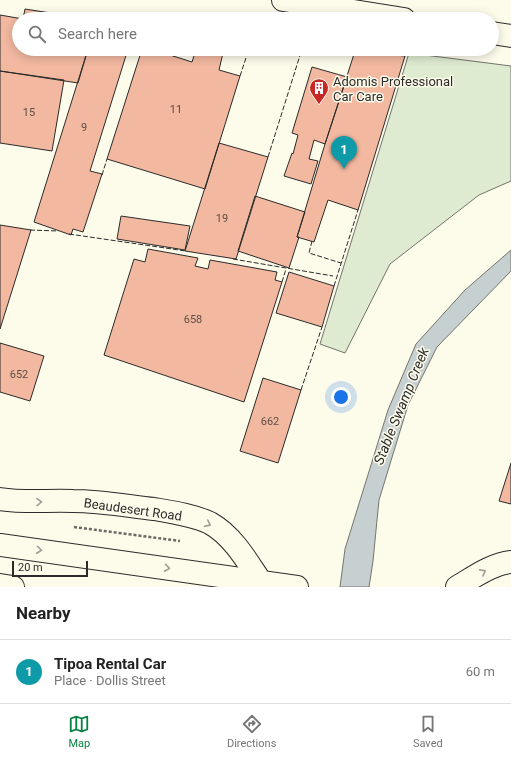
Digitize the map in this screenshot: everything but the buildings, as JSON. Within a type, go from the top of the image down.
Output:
[{"type":"main road","points":[[283,0],[359,12]]},
{"type":"main road","points":[[499,34],[511,36]]},
{"type":"main road","name":"Beaudesert Road","points":[[0,499],[18,502],[96,502],[170,512],[210,523],[235,545],[261,582]]},
{"type":"main road","points":[[0,545],[296,587]]},
{"type":"main road","points":[[457,587],[486,570],[505,562],[511,562]]},
{"type":"main road","points":[[0,585],[13,587]]},
{"type":"path","points":[[69,526],[180,541]]},
{"type":"green space","points":[[408,56],[433,56],[511,66],[511,181],[479,195],[390,264],[345,353],[320,344]]},
{"type":"water","name":"Stable Swamp Creek","points":[[511,250],[511,271],[437,347],[408,405],[379,500],[369,587],[340,587],[345,549],[388,410],[416,344],[465,290]]},
{"type":"fence","points":[[240,76],[247,56]]},
{"type":"fence","points":[[268,157],[300,56]]},
{"type":"fence","points":[[102,175],[107,159]]},
{"type":"fence","points":[[334,286],[358,210]]},
{"type":"fence","points":[[30,230],[58,231]]},
{"type":"fence","points":[[69,234],[186,251]]},
{"type":"fence","points":[[312,241],[309,253],[341,263]]},
{"type":"fence","points":[[233,259],[333,276]]},
{"type":"fence","points":[[282,282],[286,269]]},
{"type":"fence","points":[[301,390],[322,327]]},
{"type":"place","name":"Adomis Professional Car Care","points":[[319,105]]},
{"type":"place","name":"Tipoa Rental Car","points":[[344,169]]}]
